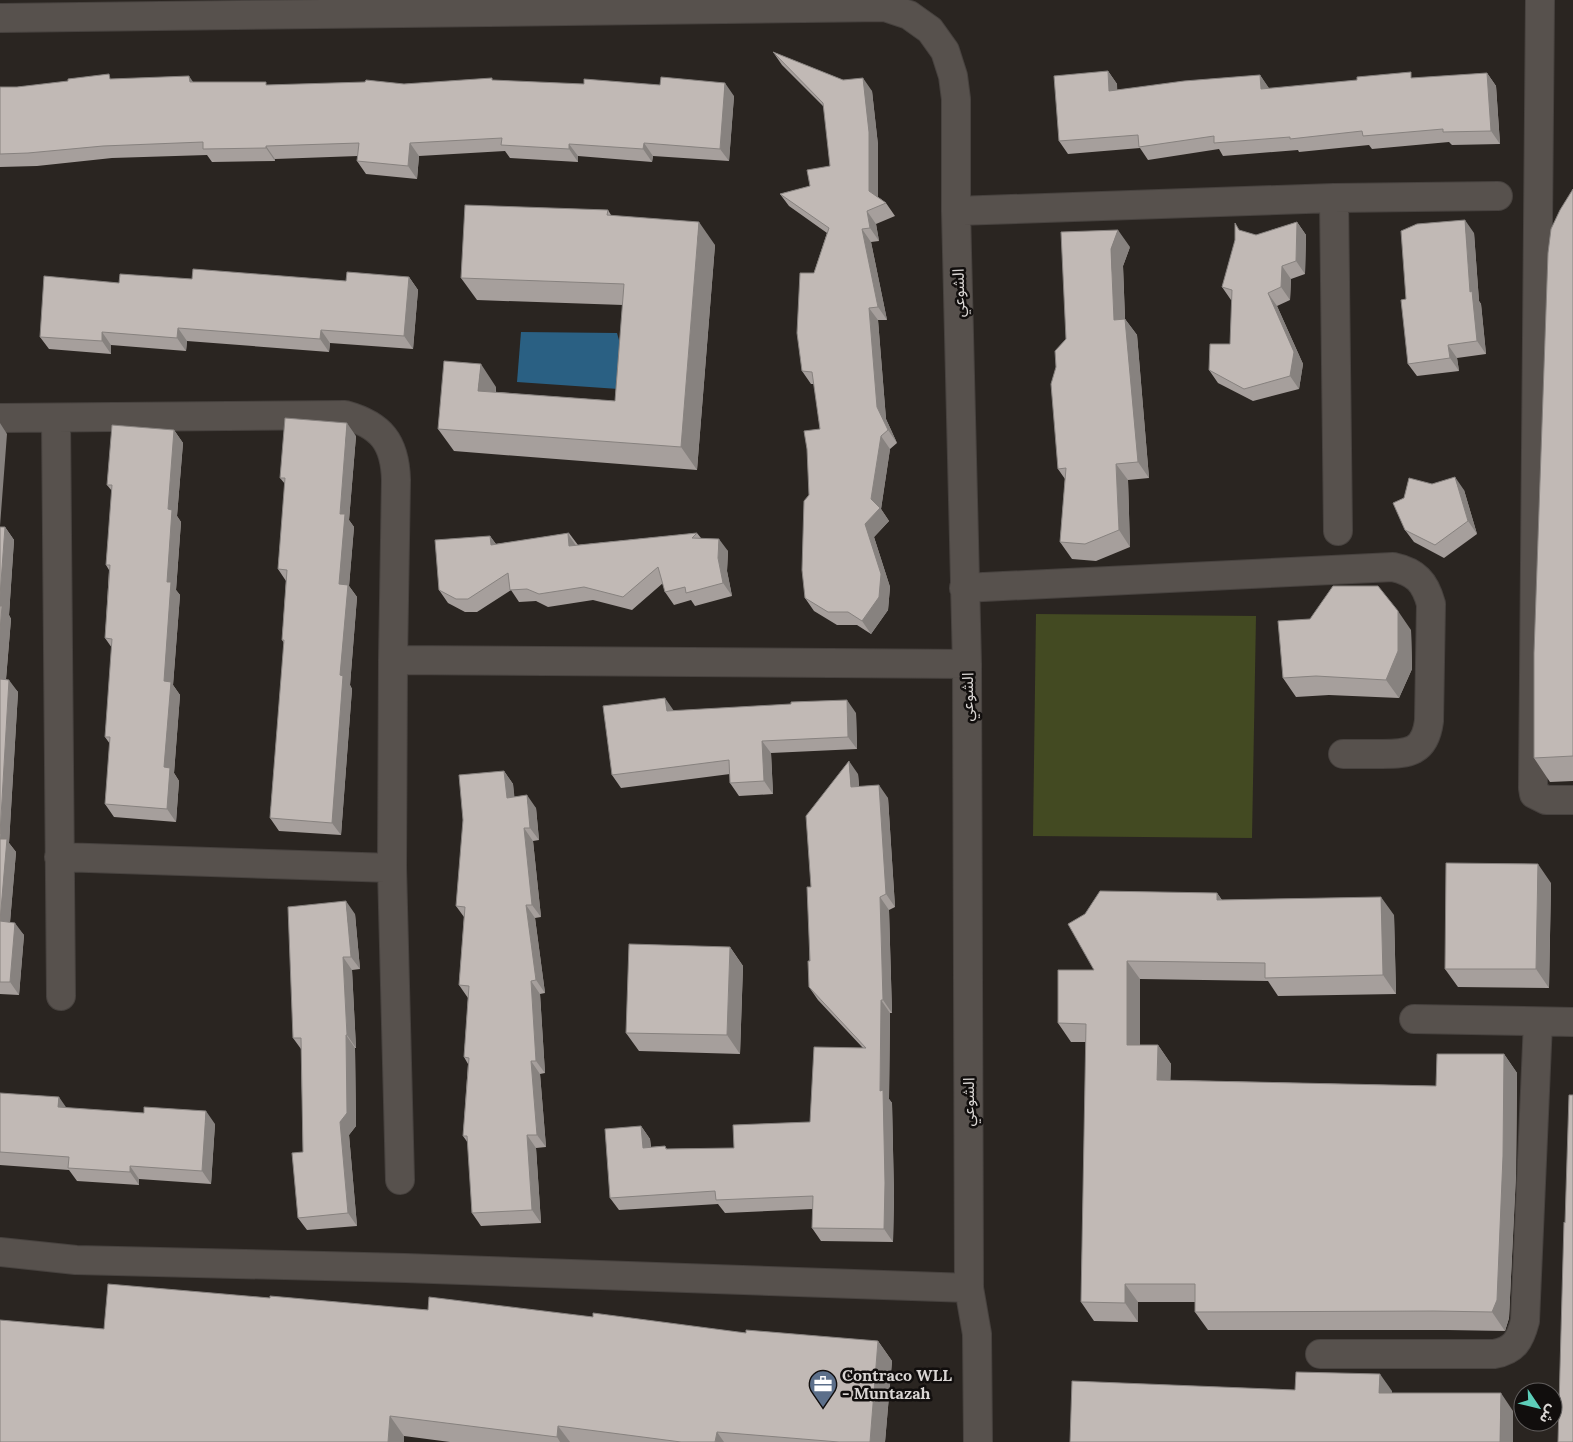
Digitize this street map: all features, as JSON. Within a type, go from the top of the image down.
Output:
[{"type":"street","points":[[1540,0],[1533,788],[1534,794],[1546,800],[1573,800]]},
{"type":"street","name":"الشوعي","points":[[0,18],[885,7],[909,15],[930,30],[945,51],[953,76],[956,99],[956,211],[967,664],[969,1292],[963,1335],[961,1442]]},
{"type":"street","points":[[956,211],[1334,198],[1498,196]]},
{"type":"street","points":[[1334,198],[1338,531]]},
{"type":"street","points":[[0,418],[345,415],[362,420],[378,430],[389,445],[396,462],[392,868],[400,1180]]},
{"type":"street","points":[[56,419],[61,996]]},
{"type":"street","points":[[964,588],[1394,567],[1406,570],[1418,578],[1427,590],[1431,604],[1429,721],[1427,732],[1423,741],[1405,754],[1343,754]]},
{"type":"street","points":[[393,660],[967,664]]},
{"type":"street","points":[[59,857],[392,868]]},
{"type":"street","points":[[1414,1019],[1573,1022]]},
{"type":"street","points":[[1320,1354],[1494,1354],[1505,1352],[1515,1345],[1522,1332],[1525,1320],[1538,1022]]},
{"type":"street","points":[[0,1252],[76,1260],[404,1268],[969,1292]]},
{"type":"street","name":"الشوعي","points":[[969,1292],[977,1334],[978,1442]]},
{"type":"green space","points":[[1036,614],[1256,616],[1252,838],[1033,836]]},
{"type":"water","points":[[521,332],[617,333],[633,390],[517,382]]},
{"type":"building","points":[[773,52],[843,80],[863,78],[869,132],[869,191],[886,203],[867,211],[870,228],[862,229],[878,307],[869,308],[877,407],[888,430],[881,436],[871,499],[880,508],[865,524],[881,574],[879,597],[862,621],[848,612],[828,612],[805,598],[802,570],[804,501],[809,495],[807,449],[804,431],[820,429],[812,372],[802,371],[797,333],[800,273],[814,273],[829,228],[780,194],[810,186],[807,170],[830,166],[823,103]]},
{"type":"building","points":[[1108,71],[1109,91],[1184,81],[1260,75],[1261,89],[1357,80],[1357,77],[1411,72],[1411,78],[1487,73],[1491,131],[1443,132],[1443,129],[1363,136],[1362,131],[1290,139],[1290,137],[1214,143],[1214,136],[1139,147],[1138,135],[1059,141],[1054,76]]},
{"type":"building","points":[[109,74],[110,79],[189,76],[190,82],[266,82],[266,85],[365,82],[366,80],[404,84],[492,78],[492,80],[584,84],[584,79],[660,85],[661,77],[725,83],[720,149],[644,143],[643,149],[569,144],[569,149],[501,145],[502,138],[410,143],[408,166],[357,161],[359,143],[203,149],[203,142],[103,146],[0,154],[0,87],[68,81],[68,79]]},
{"type":"building","points":[[1573,189],[1573,756],[1534,758],[1534,653],[1548,253],[1551,229]]},
{"type":"building","points":[[465,205],[608,210],[607,215],[699,222],[681,447],[438,429],[444,361],[481,364],[478,391],[615,401],[624,284],[461,278]]},
{"type":"building","points":[[1465,220],[1470,292],[1472,291],[1477,341],[1448,345],[1450,358],[1408,364],[1401,300],[1406,299],[1401,231],[1417,224]]},
{"type":"building","points":[[1297,222],[1296,261],[1282,266],[1281,287],[1268,293],[1294,352],[1290,376],[1244,389],[1209,370],[1210,344],[1230,344],[1232,290],[1222,287],[1235,240],[1235,223],[1239,230],[1256,235]]},
{"type":"building","points":[[1118,230],[1111,249],[1114,320],[1125,319],[1138,462],[1116,464],[1119,530],[1085,544],[1060,542],[1066,468],[1058,469],[1051,384],[1056,367],[1055,351],[1066,339],[1061,232]]},
{"type":"building","points":[[193,269],[346,281],[347,272],[409,277],[404,336],[321,330],[320,339],[178,328],[177,338],[102,332],[102,341],[40,337],[44,276],[119,283],[120,274],[192,279]]},
{"type":"building","points":[[285,418],[347,423],[340,514],[345,514],[339,584],[348,585],[340,675],[343,676],[332,823],[270,818],[284,640],[282,640],[287,570],[278,569],[285,478],[280,478]]},
{"type":"building","points":[[112,425],[174,430],[168,509],[172,510],[167,582],[171,582],[164,681],[171,682],[164,767],[170,768],[167,809],[105,804],[110,737],[105,737],[112,639],[105,638],[110,565],[106,565],[112,485],[107,485]]},
{"type":"building","points":[[1455,477],[1468,521],[1435,545],[1405,530],[1393,503],[1404,498],[1409,478],[1432,484]]},
{"type":"building","points":[[0,527],[5,527],[0,596]]},
{"type":"building","points":[[569,533],[569,546],[697,533],[692,538],[719,539],[718,558],[723,583],[686,593],[685,587],[665,592],[658,567],[623,597],[584,587],[539,594],[527,589],[510,590],[508,573],[468,599],[456,599],[439,590],[435,540],[490,536],[491,545]]},
{"type":"building","points":[[1333,586],[1378,586],[1398,611],[1398,651],[1386,680],[1316,676],[1283,678],[1278,621],[1310,619]]},
{"type":"building","points":[[0,606],[2,606],[0,631]]},
{"type":"building","points":[[0,679],[9,680],[0,834]]},
{"type":"building","points":[[665,698],[667,711],[847,700],[848,737],[762,741],[764,781],[730,783],[729,760],[612,775],[603,706]]},
{"type":"building","points":[[849,761],[851,787],[879,785],[886,894],[880,897],[883,1000],[881,1000],[880,1091],[883,1090],[884,1229],[812,1228],[813,1196],[716,1200],[715,1191],[610,1198],[605,1129],[641,1126],[643,1148],[665,1146],[666,1149],[734,1148],[733,1125],[810,1122],[814,1047],[866,1048],[809,987],[808,961],[810,961],[807,887],[811,887],[806,816]]},
{"type":"building","points":[[504,771],[507,798],[527,795],[530,828],[524,828],[532,905],[526,905],[536,980],[531,981],[536,1061],[531,1061],[537,1135],[527,1135],[532,1210],[472,1213],[467,1136],[463,1136],[469,1058],[464,1057],[469,986],[459,985],[465,907],[456,906],[463,820],[459,775]]},
{"type":"building","points":[[0,839],[7,839],[0,921]]},
{"type":"building","points":[[1446,863],[1538,864],[1536,969],[1445,969]]},
{"type":"building","points":[[1100,891],[1217,893],[1217,900],[1381,897],[1383,975],[1265,978],[1265,963],[1127,961],[1127,1045],[1158,1045],[1157,1080],[1436,1086],[1437,1054],[1504,1054],[1503,1156],[1497,1300],[1492,1312],[1195,1312],[1195,1284],[1125,1284],[1125,1303],[1081,1302],[1086,1024],[1058,1023],[1058,970],[1094,970],[1068,924],[1085,914]]},
{"type":"building","points":[[346,901],[351,957],[343,957],[347,1035],[347,1113],[340,1122],[348,1213],[298,1218],[292,1153],[303,1152],[301,1038],[293,1038],[288,907]]},
{"type":"building","points":[[0,921],[15,923],[10,982],[0,982]]},
{"type":"building","points":[[629,944],[730,947],[727,1035],[626,1033]]},
{"type":"building","points":[[0,1093],[59,1097],[58,1107],[144,1113],[144,1107],[206,1111],[202,1171],[130,1166],[130,1172],[68,1168],[69,1157],[0,1152]]},
{"type":"building","points":[[1569,1095],[1573,1095],[1573,1442],[1558,1442],[1558,1432],[1563,1432],[1563,1382],[1560,1382]]},
{"type":"building","points":[[108,1284],[428,1310],[429,1297],[593,1317],[593,1313],[746,1333],[746,1330],[878,1341],[870,1442],[839,1442],[717,1432],[715,1442],[681,1442],[558,1426],[557,1437],[390,1416],[388,1442],[0,1442],[0,1320],[104,1329]]},
{"type":"building","points":[[1296,1372],[1380,1374],[1379,1393],[1501,1393],[1500,1442],[1070,1442],[1072,1381],[1295,1390]]},
{"type":"place","name":"Contraco WLL - Muntazah","points":[[823,1408]]}]
